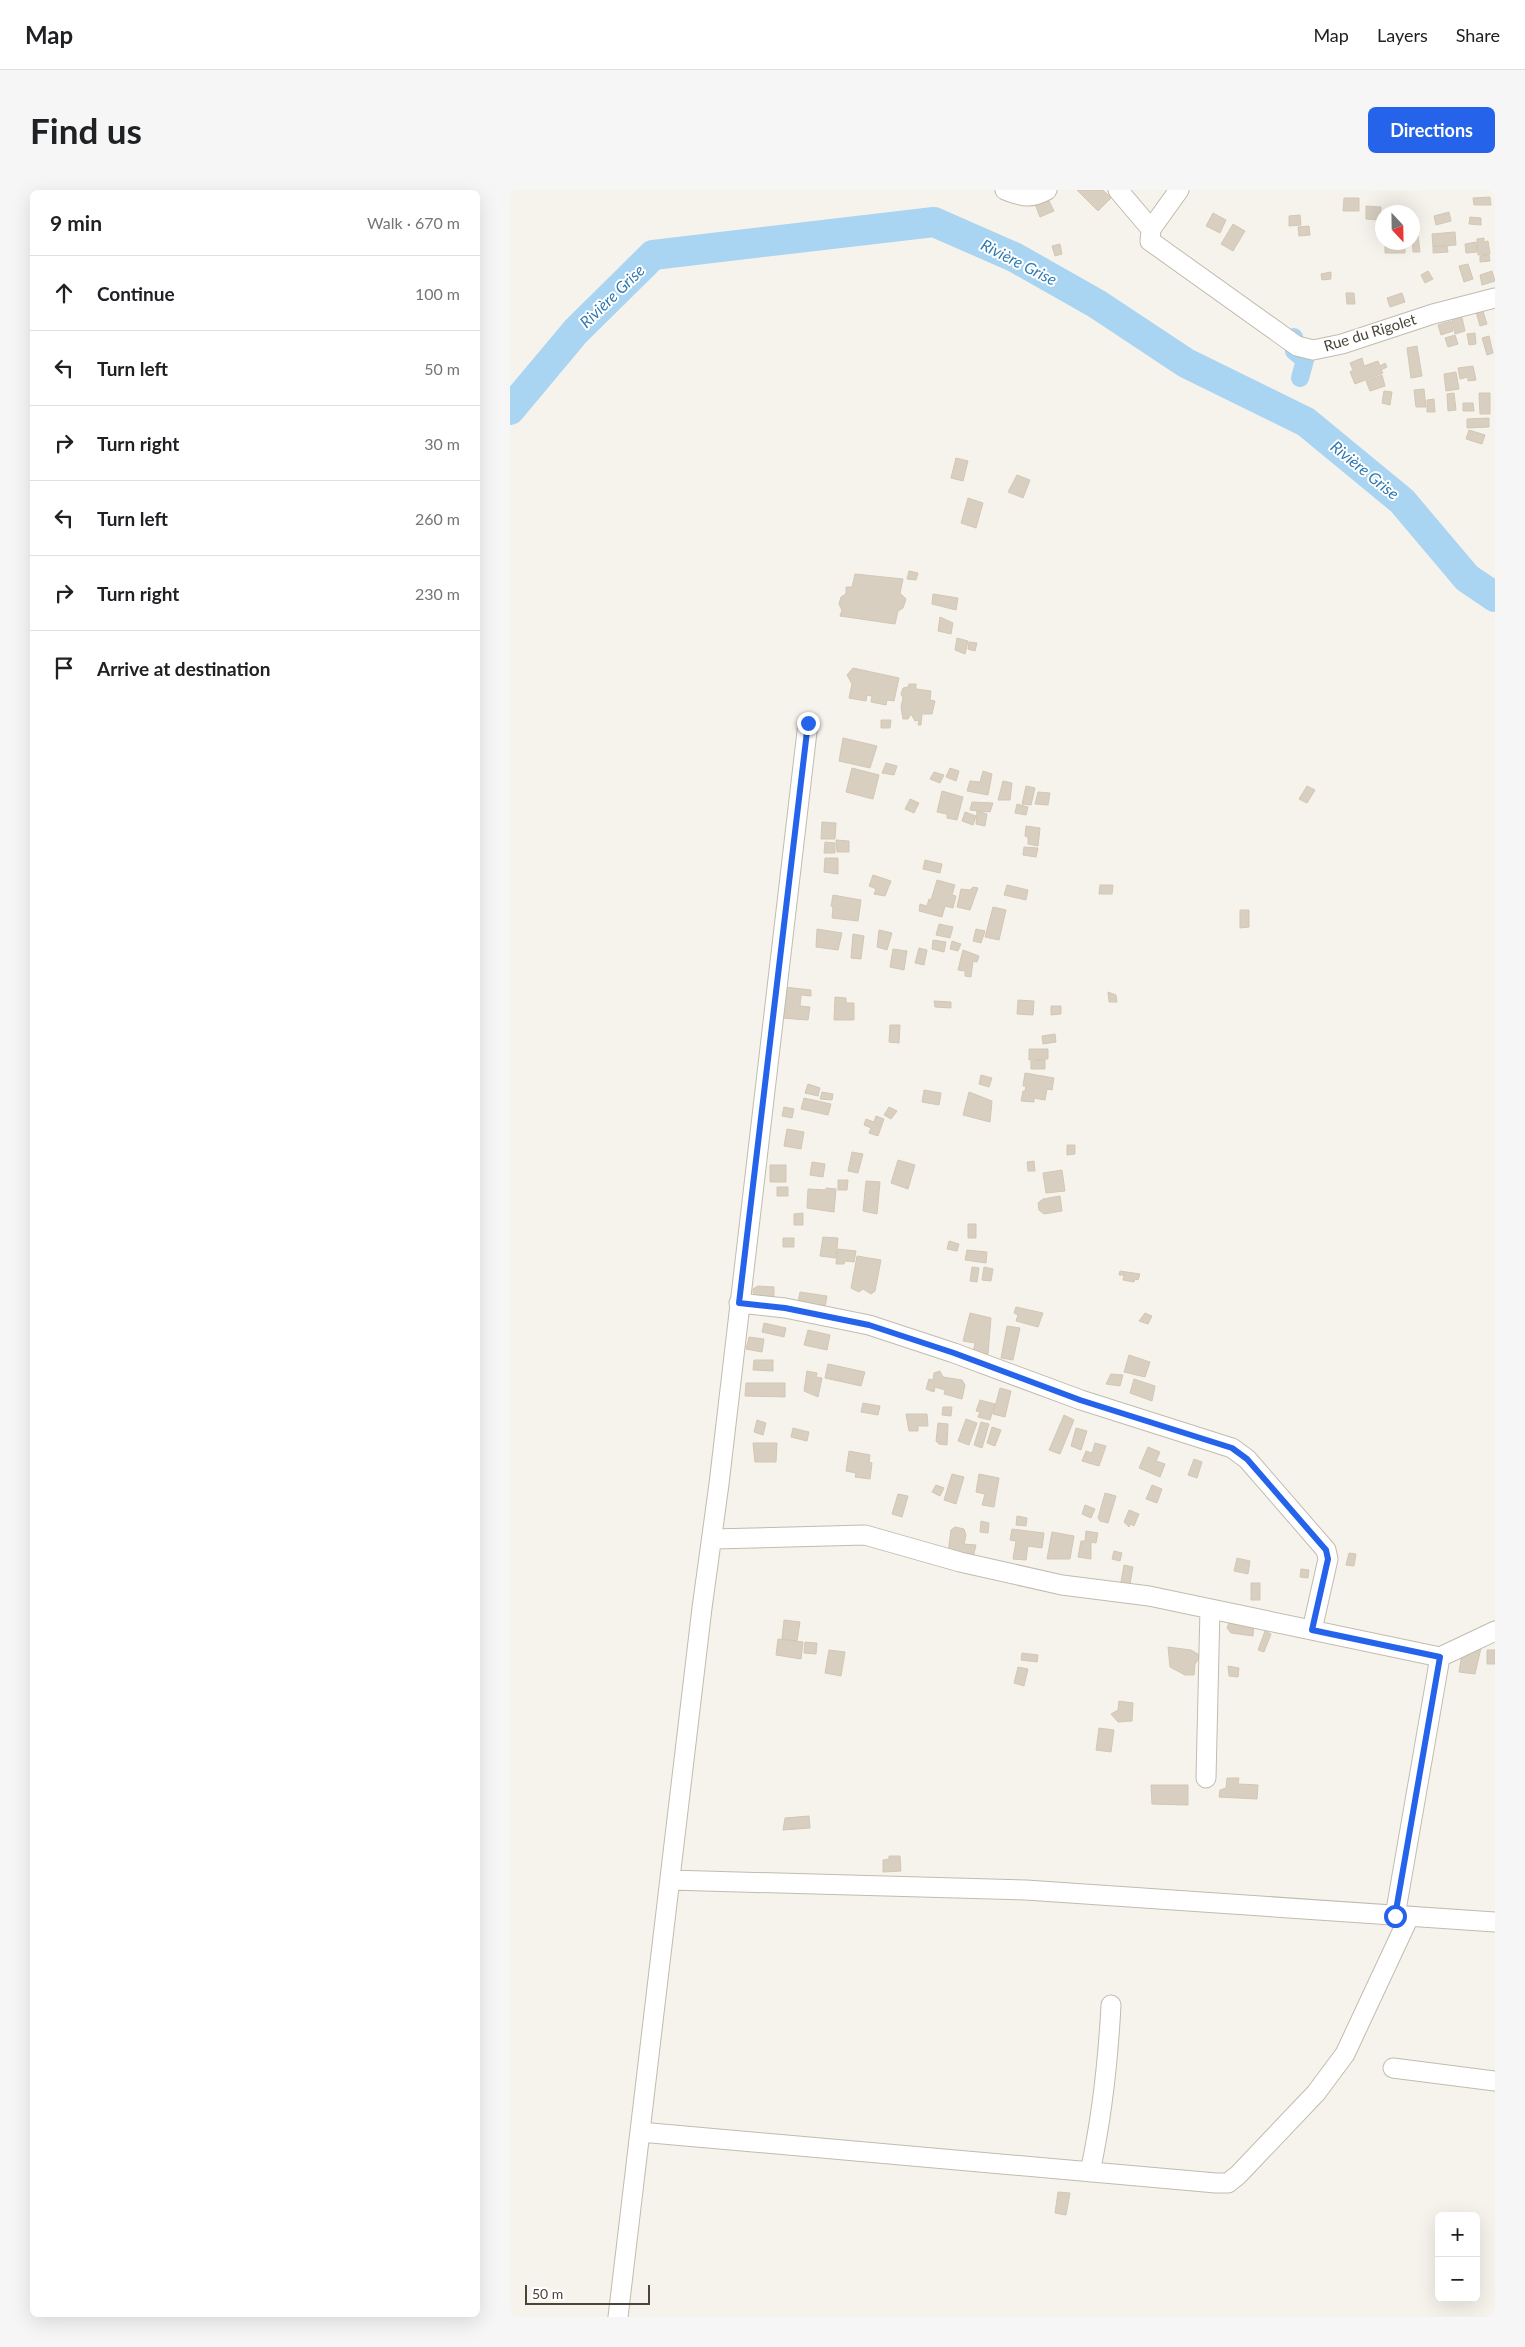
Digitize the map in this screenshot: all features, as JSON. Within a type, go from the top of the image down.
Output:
[{"type":"street","points":[[1005,190],[1035,197],[1047,190]]},
{"type":"street","name":"Rue du Rigolet","points":[[1118,190],[1153,238],[1297,346],[1313,350],[1342,344],[1433,314],[1495,298]]},
{"type":"street","points":[[1153,238],[1178,190]]},
{"type":"street","points":[[618,2317],[808,723]]},
{"type":"street","points":[[739,1303],[785,1308],[869,1325],[954,1353],[1080,1400],[1232,1448],[1247,1459],[1326,1550],[1328,1559],[1312,1630]]},
{"type":"street","points":[[712,1538],[865,1535],[960,1562],[1053,1583],[1149,1596],[1440,1657],[1495,1631]]},
{"type":"street","points":[[1206,1778],[1210,1609]]},
{"type":"street","points":[[640,2132],[1216,2184],[1228,2182],[1238,2175],[1316,2093],[1344,2054],[1402,1916],[1440,1657]]},
{"type":"street","points":[[670,1880],[1026,1890],[1495,1922]]},
{"type":"street","points":[[1090,2172],[1109,2058],[1111,2005]]},
{"type":"street","points":[[1393,2068],[1495,2081]]},
{"type":"building","points":[[1077,190],[1103,190],[1111,198],[1098,211]]},
{"type":"building","points":[[1490,197],[1491,205],[1474,205],[1473,198]]},
{"type":"building","points":[[1344,198],[1359,198],[1359,211],[1343,211]]},
{"type":"building","points":[[1048,199],[1054,211],[1040,217],[1035,204]]},
{"type":"building","points":[[1366,206],[1375,207],[1375,220],[1366,219]]},
{"type":"building","points":[[1449,212],[1451,221],[1436,225],[1434,216]]},
{"type":"building","points":[[1213,213],[1226,220],[1220,233],[1206,226]]},
{"type":"building","points":[[1300,215],[1301,225],[1289,226],[1289,216]]},
{"type":"building","points":[[1470,217],[1481,218],[1481,225],[1469,224]]},
{"type":"building","points":[[1233,224],[1245,231],[1233,251],[1221,244]]},
{"type":"building","points":[[1309,226],[1310,235],[1299,236],[1298,227]]},
{"type":"building","points":[[1455,232],[1456,245],[1433,247],[1432,234]]},
{"type":"building","points":[[1484,238],[1484,242],[1488,241],[1490,254],[1478,255],[1477,239]]},
{"type":"building","points":[[1476,242],[1477,252],[1466,253],[1465,244]]},
{"type":"building","points":[[1060,244],[1062,254],[1055,256],[1052,246]]},
{"type":"building","points":[[1433,246],[1447,246],[1448,252],[1433,253]]},
{"type":"building","points":[[1385,250],[1405,250],[1405,253],[1385,253]]},
{"type":"building","points":[[1489,255],[1490,261],[1480,262],[1480,256]]},
{"type":"building","points":[[1468,264],[1473,279],[1464,282],[1459,266]]},
{"type":"building","points":[[1428,271],[1433,279],[1425,283],[1421,275]]},
{"type":"building","points":[[1492,271],[1495,281],[1482,285],[1480,275]]},
{"type":"building","points":[[1331,272],[1331,279],[1322,280],[1321,274]]},
{"type":"building","points":[[1346,293],[1354,293],[1355,304],[1347,304]]},
{"type":"building","points":[[1402,293],[1405,302],[1390,307],[1387,298]]},
{"type":"building","points":[[1483,311],[1487,324],[1480,326],[1476,312]]},
{"type":"building","points":[[1461,313],[1465,331],[1455,334],[1451,315]]},
{"type":"building","points":[[1451,321],[1453,331],[1441,335],[1438,325]]},
{"type":"building","points":[[1475,333],[1476,344],[1469,345],[1467,334]]},
{"type":"building","points":[[1455,335],[1458,344],[1448,347],[1445,338]]},
{"type":"building","points":[[1489,336],[1493,353],[1487,355],[1482,338]]},
{"type":"building","points":[[1417,346],[1422,376],[1411,378],[1407,348]]},
{"type":"building","points":[[1362,358],[1364,366],[1378,361],[1380,366],[1385,363],[1387,367],[1381,370],[1383,373],[1355,384],[1350,372],[1353,370],[1350,363]]},
{"type":"building","points":[[1473,366],[1476,380],[1468,381],[1468,377],[1460,379],[1458,368]]},
{"type":"building","points":[[1456,372],[1459,389],[1446,391],[1444,374]]},
{"type":"building","points":[[1382,375],[1385,386],[1370,391],[1366,381]]},
{"type":"building","points":[[1424,389],[1426,407],[1416,407],[1414,390]]},
{"type":"building","points":[[1384,391],[1392,392],[1390,405],[1382,403]]},
{"type":"building","points":[[1454,393],[1456,410],[1448,411],[1447,394]]},
{"type":"building","points":[[1479,393],[1490,393],[1490,414],[1480,414]]},
{"type":"building","points":[[1434,399],[1435,412],[1427,412],[1427,400]]},
{"type":"building","points":[[1463,403],[1473,403],[1474,411],[1463,411]]},
{"type":"building","points":[[1489,418],[1489,427],[1467,428],[1467,419]]},
{"type":"building","points":[[1469,430],[1485,435],[1482,444],[1466,439]]},
{"type":"building","points":[[956,458],[968,461],[963,481],[951,478]]},
{"type":"building","points":[[1017,475],[1030,480],[1023,498],[1008,492]]},
{"type":"building","points":[[968,498],[983,503],[976,528],[961,523]]},
{"type":"building","points":[[909,571],[918,573],[916,580],[907,579]]},
{"type":"building","points":[[855,574],[903,579],[900,593],[906,599],[903,608],[898,611],[895,624],[840,616],[842,610],[839,604],[841,597],[846,594],[846,587],[852,587]]},
{"type":"building","points":[[933,594],[958,598],[956,610],[932,604]]},
{"type":"building","points":[[940,617],[953,623],[951,634],[938,631]]},
{"type":"building","points":[[957,638],[968,641],[965,654],[955,650]]},
{"type":"building","points":[[969,642],[977,643],[975,651],[968,649]]},
{"type":"building","points":[[853,668],[899,678],[894,701],[887,700],[886,705],[871,702],[872,696],[867,695],[866,701],[849,698],[852,684],[847,675]]},
{"type":"building","points":[[909,684],[916,684],[916,689],[931,691],[930,700],[935,701],[932,714],[922,714],[921,725],[918,725],[919,720],[915,721],[911,714],[908,719],[903,719],[901,707],[903,698],[901,694],[903,688],[908,687]]},
{"type":"building","points":[[881,720],[891,720],[890,728],[881,728]]},
{"type":"building","points":[[843,738],[877,746],[870,768],[839,761]]},
{"type":"building","points":[[886,763],[897,766],[894,775],[882,773]]},
{"type":"building","points":[[852,768],[879,775],[873,799],[846,792]]},
{"type":"building","points":[[950,768],[959,771],[956,781],[946,777]]},
{"type":"building","points":[[983,771],[992,774],[988,795],[967,791],[970,781],[980,782]]},
{"type":"building","points":[[934,772],[944,775],[940,783],[930,779]]},
{"type":"building","points":[[1003,781],[1012,783],[1010,800],[998,800]]},
{"type":"building","points":[[1026,786],[1035,788],[1031,805],[1022,804]]},
{"type":"building","points":[[1307,786],[1315,790],[1307,803],[1299,799]]},
{"type":"building","points":[[942,791],[963,797],[957,820],[947,818],[947,814],[937,812]]},
{"type":"building","points":[[1038,792],[1050,793],[1048,805],[1035,804]]},
{"type":"building","points":[[910,799],[919,803],[914,813],[905,809]]},
{"type":"building","points":[[972,802],[993,803],[990,812],[970,810]]},
{"type":"building","points":[[1017,804],[1028,807],[1026,815],[1015,813]]},
{"type":"building","points":[[977,811],[987,814],[985,826],[976,824]]},
{"type":"building","points":[[965,812],[976,816],[973,825],[962,821]]},
{"type":"building","points":[[822,822],[836,823],[835,839],[821,839]]},
{"type":"building","points":[[1026,826],[1040,828],[1038,846],[1028,844],[1028,837],[1025,836]]},
{"type":"building","points":[[836,840],[849,841],[849,852],[837,852]]},
{"type":"building","points":[[825,842],[835,843],[835,853],[824,853]]},
{"type":"building","points":[[1024,847],[1038,848],[1036,857],[1023,855]]},
{"type":"building","points":[[825,858],[838,858],[838,874],[824,872]]},
{"type":"building","points":[[925,860],[942,864],[940,873],[923,869]]},
{"type":"building","points":[[873,875],[891,881],[885,896],[874,894],[876,889],[869,886]]},
{"type":"building","points":[[937,880],[955,885],[952,895],[956,896],[953,908],[945,906],[942,917],[919,911],[920,904],[927,906],[929,899],[931,900]]},
{"type":"building","points":[[1007,885],[1028,890],[1026,900],[1004,895]]},
{"type":"building","points":[[1100,885],[1113,885],[1112,894],[1099,894]]},
{"type":"building","points":[[973,887],[978,888],[970,910],[957,907],[961,889],[970,890]]},
{"type":"building","points":[[833,895],[861,900],[858,921],[832,918],[833,908],[831,906]]},
{"type":"building","points":[[993,907],[1006,910],[999,940],[985,937]]},
{"type":"building","points":[[1240,910],[1249,910],[1249,927],[1240,928]]},
{"type":"building","points":[[939,924],[953,927],[950,938],[936,935]]},
{"type":"building","points":[[817,929],[842,933],[838,950],[816,947]]},
{"type":"building","points":[[976,929],[985,931],[981,943],[973,941]]},
{"type":"building","points":[[879,930],[892,933],[887,950],[877,947]]},
{"type":"building","points":[[853,934],[864,936],[861,959],[851,958]]},
{"type":"building","points":[[933,940],[946,942],[944,952],[932,949]]},
{"type":"building","points":[[952,941],[961,944],[958,951],[950,949]]},
{"type":"building","points":[[919,948],[927,950],[924,965],[915,963]]},
{"type":"building","points":[[893,949],[907,951],[904,970],[890,967]]},
{"type":"building","points":[[963,950],[979,956],[977,962],[973,961],[971,977],[965,976],[965,971],[958,970]]},
{"type":"building","points":[[784,987],[811,990],[811,996],[801,995],[800,1006],[810,1007],[808,1020],[781,1018]]},
{"type":"building","points":[[1108,992],[1116,995],[1117,1002],[1109,1002]]},
{"type":"building","points":[[835,997],[846,998],[846,1003],[854,1003],[854,1020],[834,1020]]},
{"type":"building","points":[[1018,1000],[1034,1001],[1033,1015],[1017,1014]]},
{"type":"building","points":[[934,1001],[951,1002],[951,1008],[935,1007]]},
{"type":"building","points":[[1051,1006],[1061,1006],[1061,1014],[1051,1015]]},
{"type":"building","points":[[890,1025],[900,1025],[899,1043],[889,1042]]},
{"type":"building","points":[[1055,1034],[1056,1042],[1043,1044],[1042,1036]]},
{"type":"building","points":[[1029,1049],[1048,1049],[1048,1059],[1029,1060]]},
{"type":"building","points":[[1045,1060],[1045,1069],[1031,1069],[1031,1061]]},
{"type":"building","points":[[1025,1073],[1054,1078],[1052,1090],[1047,1089],[1045,1100],[1034,1098],[1034,1102],[1021,1101],[1026,1086],[1023,1086]]},
{"type":"building","points":[[981,1075],[992,1078],[989,1087],[979,1084]]},
{"type":"building","points":[[808,1084],[820,1088],[818,1096],[805,1093]]},
{"type":"building","points":[[924,1090],[941,1093],[939,1105],[922,1102]]},
{"type":"building","points":[[822,1092],[833,1094],[832,1100],[820,1099]]},
{"type":"building","points":[[969,1092],[992,1101],[990,1122],[963,1115]]},
{"type":"building","points":[[804,1098],[831,1104],[828,1115],[801,1109]]},
{"type":"building","points":[[784,1107],[794,1109],[792,1118],[782,1116]]},
{"type":"building","points":[[889,1107],[897,1111],[891,1119],[884,1115]]},
{"type":"building","points":[[876,1116],[884,1119],[878,1136],[869,1133],[871,1128],[864,1125],[866,1119],[874,1122]]},
{"type":"building","points":[[787,1129],[804,1132],[801,1149],[784,1146]]},
{"type":"building","points":[[1067,1145],[1075,1145],[1075,1154],[1067,1155]]},
{"type":"building","points":[[852,1152],[863,1154],[858,1173],[848,1171]]},
{"type":"building","points":[[898,1160],[915,1165],[908,1189],[891,1183]]},
{"type":"building","points":[[1034,1161],[1035,1171],[1028,1171],[1027,1162]]},
{"type":"building","points":[[812,1162],[825,1164],[823,1177],[810,1175]]},
{"type":"building","points":[[770,1165],[786,1165],[786,1182],[770,1182]]},
{"type":"building","points":[[1062,1170],[1065,1191],[1046,1193],[1043,1173]]},
{"type":"building","points":[[838,1180],[848,1180],[847,1190],[838,1190]]},
{"type":"building","points":[[866,1181],[880,1182],[877,1214],[863,1211]]},
{"type":"building","points":[[777,1187],[788,1187],[788,1196],[777,1196]]},
{"type":"building","points":[[826,1188],[836,1189],[834,1212],[807,1208],[808,1189],[826,1190]]},
{"type":"building","points":[[1060,1196],[1062,1211],[1044,1214],[1039,1210],[1038,1203],[1043,1199]]},
{"type":"building","points":[[803,1213],[803,1225],[794,1225],[794,1214]]},
{"type":"building","points":[[968,1224],[976,1224],[976,1238],[968,1238]]},
{"type":"building","points":[[823,1237],[838,1238],[836,1258],[820,1256]]},
{"type":"building","points":[[783,1238],[794,1238],[794,1247],[783,1247]]},
{"type":"building","points":[[949,1241],[959,1244],[957,1251],[947,1249]]},
{"type":"building","points":[[838,1249],[856,1251],[854,1262],[845,1261],[844,1264],[836,1264]]},
{"type":"building","points":[[967,1250],[987,1252],[986,1263],[965,1260]]},
{"type":"building","points":[[857,1256],[881,1260],[875,1291],[871,1294],[863,1289],[859,1292],[851,1288]]},
{"type":"building","points":[[972,1267],[979,1268],[977,1282],[970,1281]]},
{"type":"building","points":[[984,1267],[993,1269],[991,1281],[982,1280]]},
{"type":"building","points":[[1120,1271],[1140,1274],[1138,1280],[1135,1279],[1134,1282],[1123,1280],[1124,1275],[1119,1275]]},
{"type":"building","points":[[758,1286],[774,1287],[774,1298],[759,1297],[753,1293],[753,1289]]},
{"type":"building","points":[[800,1292],[827,1296],[825,1307],[798,1302]]},
{"type":"building","points":[[1016,1307],[1043,1313],[1038,1327],[1016,1321],[1018,1315],[1014,1313]]},
{"type":"building","points":[[970,1313],[991,1318],[988,1354],[973,1353],[975,1343],[963,1341]]},
{"type":"building","points":[[1145,1313],[1152,1316],[1148,1324],[1139,1321]]},
{"type":"building","points":[[764,1323],[786,1328],[784,1337],[762,1332]]},
{"type":"building","points":[[1007,1326],[1020,1328],[1013,1360],[1001,1358]]},
{"type":"building","points":[[808,1330],[830,1335],[827,1350],[804,1345]]},
{"type":"building","points":[[749,1337],[764,1339],[762,1352],[746,1349]]},
{"type":"building","points":[[1129,1355],[1150,1362],[1145,1377],[1124,1372]]},
{"type":"building","points":[[754,1360],[773,1360],[773,1371],[753,1370]]},
{"type":"building","points":[[828,1364],[865,1372],[861,1386],[825,1378]]},
{"type":"building","points":[[807,1371],[817,1373],[816,1377],[822,1378],[818,1397],[804,1391]]},
{"type":"building","points":[[940,1371],[943,1377],[962,1380],[965,1385],[962,1399],[944,1394],[945,1390],[935,1387],[934,1392],[926,1389],[929,1379],[933,1380],[934,1373]]},
{"type":"building","points":[[1111,1374],[1123,1375],[1120,1386],[1106,1384]]},
{"type":"building","points":[[1134,1379],[1155,1386],[1152,1401],[1130,1393]]},
{"type":"building","points":[[746,1383],[785,1383],[785,1397],[745,1396]]},
{"type":"building","points":[[1000,1388],[1011,1391],[1005,1417],[993,1414]]},
{"type":"building","points":[[980,1400],[995,1404],[990,1420],[978,1417],[980,1412],[976,1411]]},
{"type":"building","points":[[863,1403],[880,1406],[878,1415],[861,1412]]},
{"type":"building","points":[[943,1407],[952,1407],[951,1416],[942,1415]]},
{"type":"building","points":[[906,1414],[927,1414],[928,1426],[918,1426],[918,1431],[909,1431]]},
{"type":"building","points":[[1064,1415],[1074,1420],[1060,1454],[1049,1450]]},
{"type":"building","points":[[966,1419],[977,1423],[969,1445],[958,1441]]},
{"type":"building","points":[[757,1420],[766,1423],[763,1435],[754,1432]]},
{"type":"building","points":[[981,1422],[989,1424],[982,1448],[974,1445]]},
{"type":"building","points":[[938,1423],[948,1424],[947,1445],[939,1444],[936,1441]]},
{"type":"building","points":[[992,1427],[1001,1430],[995,1446],[987,1443]]},
{"type":"building","points":[[793,1428],[809,1432],[807,1441],[791,1437]]},
{"type":"building","points":[[1076,1428],[1087,1431],[1081,1450],[1071,1446]]},
{"type":"building","points":[[753,1443],[777,1443],[776,1462],[755,1462]]},
{"type":"building","points":[[1095,1443],[1106,1446],[1099,1466],[1082,1461],[1086,1451],[1092,1453]]},
{"type":"building","points":[[1148,1447],[1160,1452],[1156,1461],[1165,1464],[1160,1477],[1139,1468]]},
{"type":"building","points":[[849,1451],[870,1455],[869,1462],[872,1463],[870,1479],[855,1477],[856,1473],[846,1471]]},
{"type":"building","points":[[1194,1459],[1202,1462],[1197,1478],[1188,1475]]},
{"type":"building","points":[[952,1474],[964,1477],[956,1504],[944,1500]]},
{"type":"building","points":[[979,1474],[999,1478],[994,1507],[982,1505],[985,1494],[976,1492]]},
{"type":"building","points":[[936,1485],[944,1488],[940,1496],[932,1492]]},
{"type":"building","points":[[1152,1485],[1162,1489],[1157,1503],[1146,1499]]},
{"type":"building","points":[[1105,1493],[1116,1496],[1108,1523],[1100,1521],[1098,1518]]},
{"type":"building","points":[[898,1494],[908,1496],[902,1517],[892,1514]]},
{"type":"building","points":[[1085,1505],[1095,1509],[1091,1518],[1082,1514]]},
{"type":"building","points":[[1129,1510],[1139,1514],[1134,1526],[1130,1524],[1129,1527],[1124,1522]]},
{"type":"building","points":[[1017,1516],[1027,1518],[1026,1526],[1016,1525]]},
{"type":"building","points":[[981,1521],[989,1523],[988,1533],[980,1532]]},
{"type":"building","points":[[955,1527],[964,1529],[966,1535],[964,1544],[976,1545],[973,1558],[948,1553],[951,1530]]},
{"type":"building","points":[[1012,1529],[1044,1533],[1042,1548],[1028,1546],[1026,1560],[1013,1559],[1016,1541],[1010,1540]]},
{"type":"building","points":[[1086,1531],[1098,1533],[1096,1543],[1091,1542],[1091,1559],[1078,1557],[1081,1541],[1085,1541]]},
{"type":"building","points":[[1052,1532],[1074,1536],[1070,1559],[1047,1559]]},
{"type":"building","points":[[1114,1551],[1122,1553],[1120,1561],[1112,1559]]},
{"type":"building","points":[[1349,1553],[1356,1554],[1354,1566],[1346,1565]]},
{"type":"building","points":[[1237,1558],[1250,1561],[1248,1574],[1234,1571]]},
{"type":"building","points":[[1124,1565],[1133,1567],[1130,1584],[1121,1582]]},
{"type":"building","points":[[1301,1569],[1309,1570],[1308,1578],[1300,1577]]},
{"type":"building","points":[[1251,1583],[1260,1583],[1260,1600],[1251,1600]]},
{"type":"building","points":[[1231,1617],[1254,1620],[1253,1636],[1231,1633],[1227,1628]]},
{"type":"building","points":[[784,1620],[800,1622],[797,1641],[782,1639]]},
{"type":"building","points":[[1265,1631],[1271,1634],[1264,1652],[1258,1650]]},
{"type":"building","points":[[778,1639],[803,1642],[801,1659],[776,1655]]},
{"type":"building","points":[[805,1642],[817,1643],[816,1654],[804,1653]]},
{"type":"building","points":[[1168,1647],[1191,1650],[1201,1656],[1195,1664],[1194,1675],[1185,1675],[1170,1667]]},
{"type":"building","points":[[1474,1647],[1481,1648],[1475,1674],[1459,1672],[1462,1653],[1469,1655]]},
{"type":"building","points":[[829,1650],[845,1652],[841,1676],[825,1673]]},
{"type":"building","points":[[1487,1650],[1495,1650],[1495,1664],[1487,1664]]},
{"type":"building","points":[[1022,1653],[1038,1655],[1037,1662],[1021,1660]]},
{"type":"building","points":[[1228,1666],[1239,1668],[1238,1677],[1229,1676]]},
{"type":"building","points":[[1018,1667],[1028,1669],[1024,1686],[1014,1683]]},
{"type":"building","points":[[1119,1701],[1133,1703],[1132,1721],[1118,1722],[1111,1714],[1118,1710]]},
{"type":"building","points":[[1099,1728],[1114,1730],[1111,1752],[1096,1750]]},
{"type":"building","points":[[1227,1778],[1239,1778],[1238,1784],[1258,1785],[1257,1799],[1219,1797],[1220,1790],[1226,1788]]},
{"type":"building","points":[[1151,1785],[1188,1785],[1188,1805],[1152,1804]]},
{"type":"building","points":[[809,1816],[810,1828],[783,1830],[785,1818]]},
{"type":"building","points":[[889,1856],[900,1856],[901,1871],[883,1872],[883,1860],[889,1859]]},
{"type":"building","points":[[1058,2192],[1070,2193],[1066,2215],[1055,2213]]},
{"type":"waterway","name":"Rivière Grise","points":[[510,410],[576,331],[653,255],[934,222],[1014,257],[1097,304],[1186,363],[1306,422],[1402,501],[1467,578],[1495,597]]},
{"type":"waterway","points":[[1294,337],[1294,351],[1305,360],[1300,378]]},
{"type":"route","points":[[808,723],[739,1303],[785,1308],[869,1325],[954,1353],[1080,1400],[1232,1448],[1247,1459],[1326,1550],[1328,1559],[1312,1630],[1440,1657],[1395,1916]]}]
